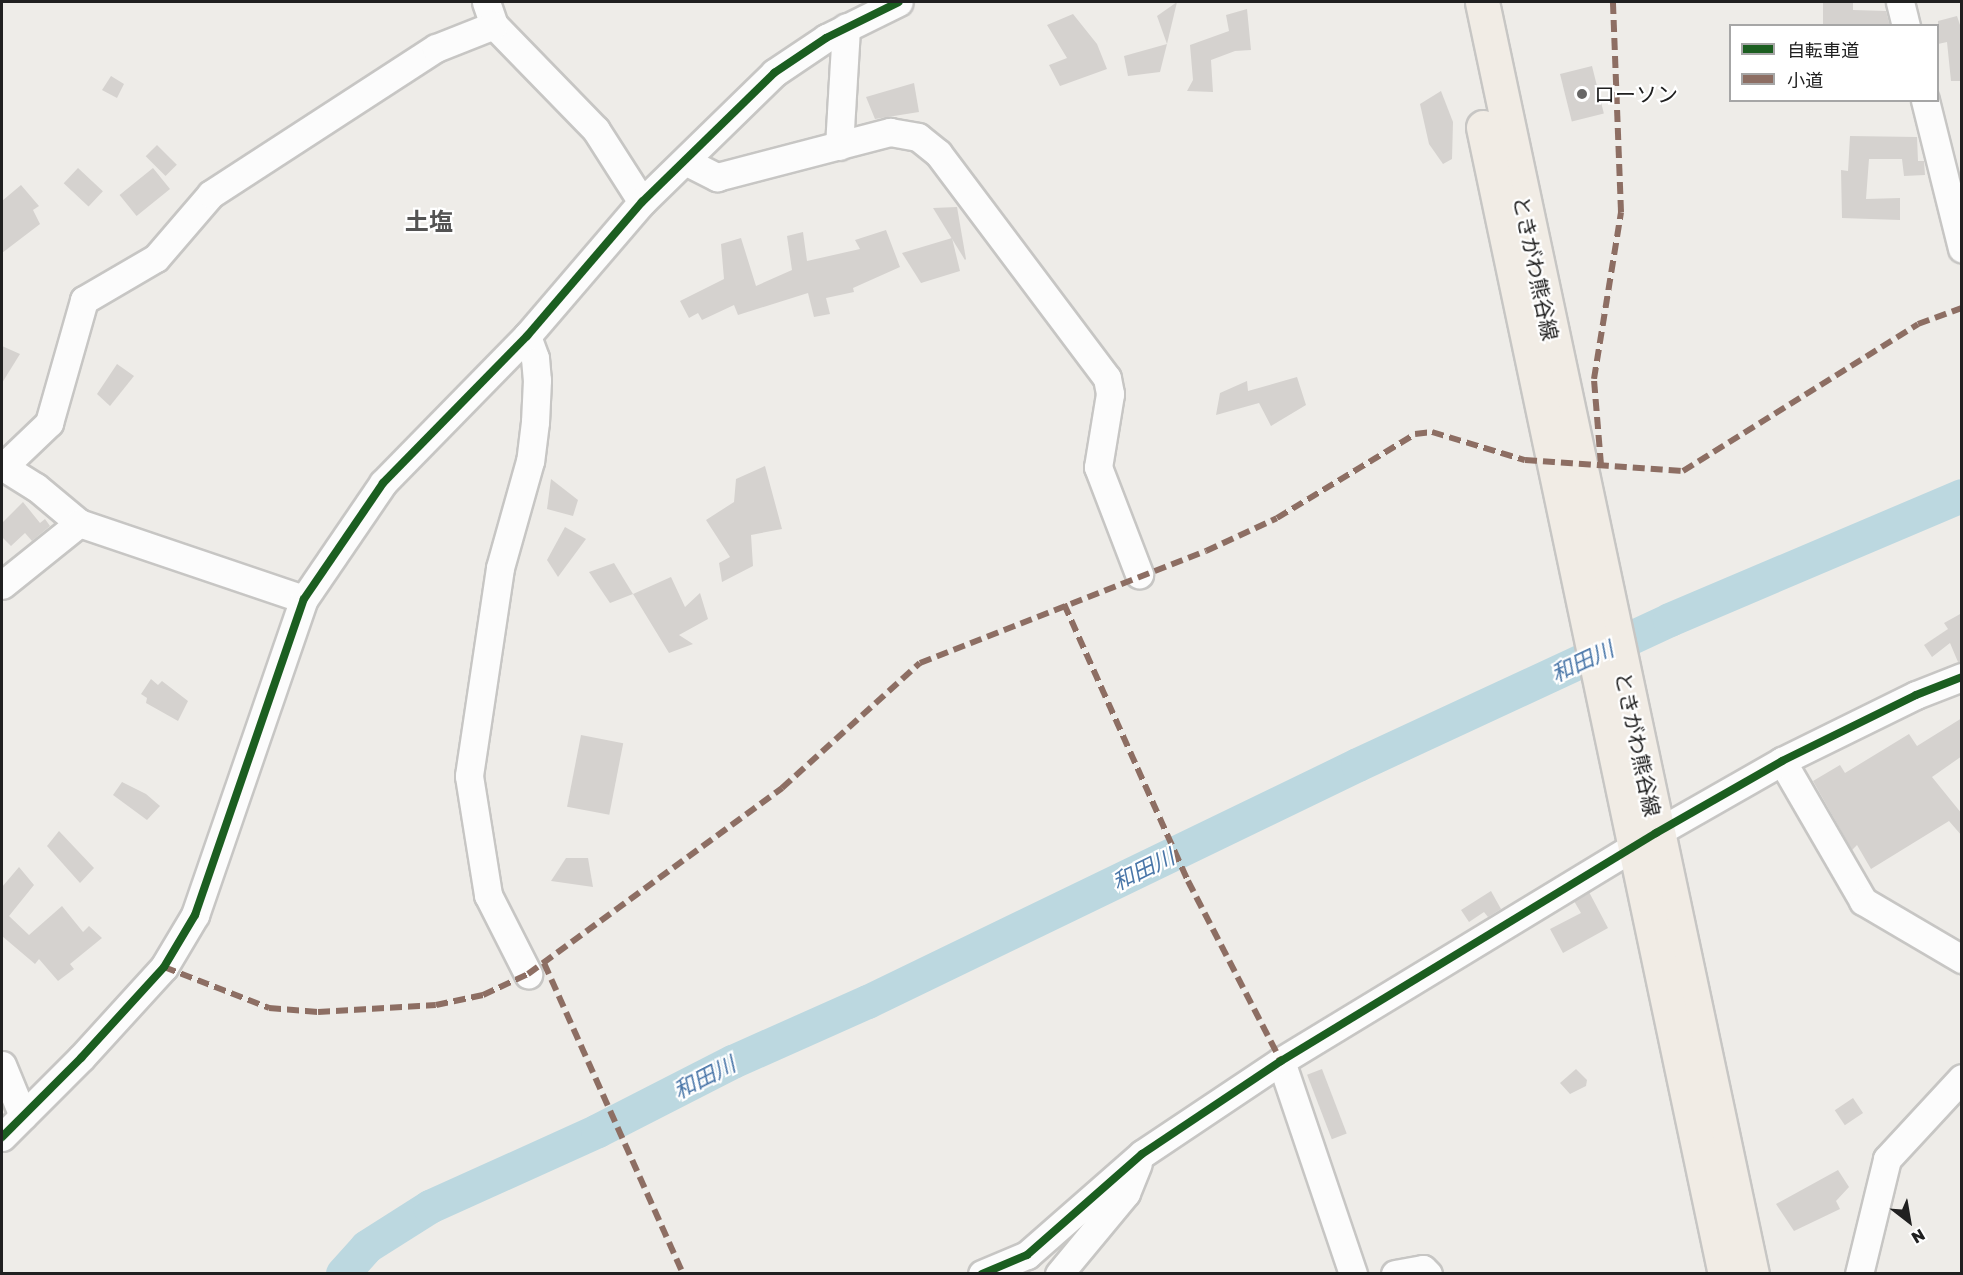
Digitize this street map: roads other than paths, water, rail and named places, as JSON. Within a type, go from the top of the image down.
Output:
[{"type":"main road","name":"ときがわ熊谷線","points":[[1458,2],[1591,581],[1620,719],[1645,839],[1725,1274]]},
{"type":"main road","name":"ときがわ熊谷線","points":[[1482,2],[1591,581]]},
{"type":"main road","name":"ときがわ熊谷線","points":[[1645,839],[1752,1274]]},
{"type":"street","points":[[2,1137],[164,967],[195,915],[304,600],[383,483],[527,336],[642,202],[774,73],[850,17],[899,2]]},
{"type":"street","points":[[1900,2],[1906,24]]},
{"type":"street","points":[[304,600],[79,523],[36,487],[2,466],[49,423],[84,300],[156,258],[211,194],[490,13],[596,130],[642,202]]},
{"type":"street","points":[[839,146],[850,17]]},
{"type":"street","points":[[1926,102],[1962,248]]},
{"type":"street","points":[[685,161],[717,177],[890,132],[918,137],[938,153],[1107,378],[1110,394],[1098,467],[1139,574]]},
{"type":"street","points":[[527,336],[537,380],[530,461],[500,568],[469,777],[488,895],[528,974]]},
{"type":"street","points":[[2,585],[79,523]]},
{"type":"street","points":[[982,1274],[1027,1255],[1142,1154],[1281,1061],[1645,839],[1782,761],[1916,695],[1962,677]]},
{"type":"street","points":[[1782,761],[1863,901],[1962,959]]},
{"type":"street","points":[[1281,1061],[1353,1274]]},
{"type":"street","points":[[2,1065],[23,1116]]},
{"type":"street","points":[[1859,1274],[1887,1159],[1962,1078]]},
{"type":"street","points":[[1059,1274],[1126,1193],[1142,1154]]},
{"type":"street","points":[[1395,1274],[1423,1269],[1428,1274]]},
{"type":"waterway","name":"和田川","points":[[343,1274],[367,1247],[430,1207],[598,1131],[733,1062],[868,1002],[1358,765],[1670,620],[1962,496]]},
{"type":"place","name":"ローソン","points":[[1582,94]]},
{"type":"district","name":"土塩","points":[[429,221]]}]
